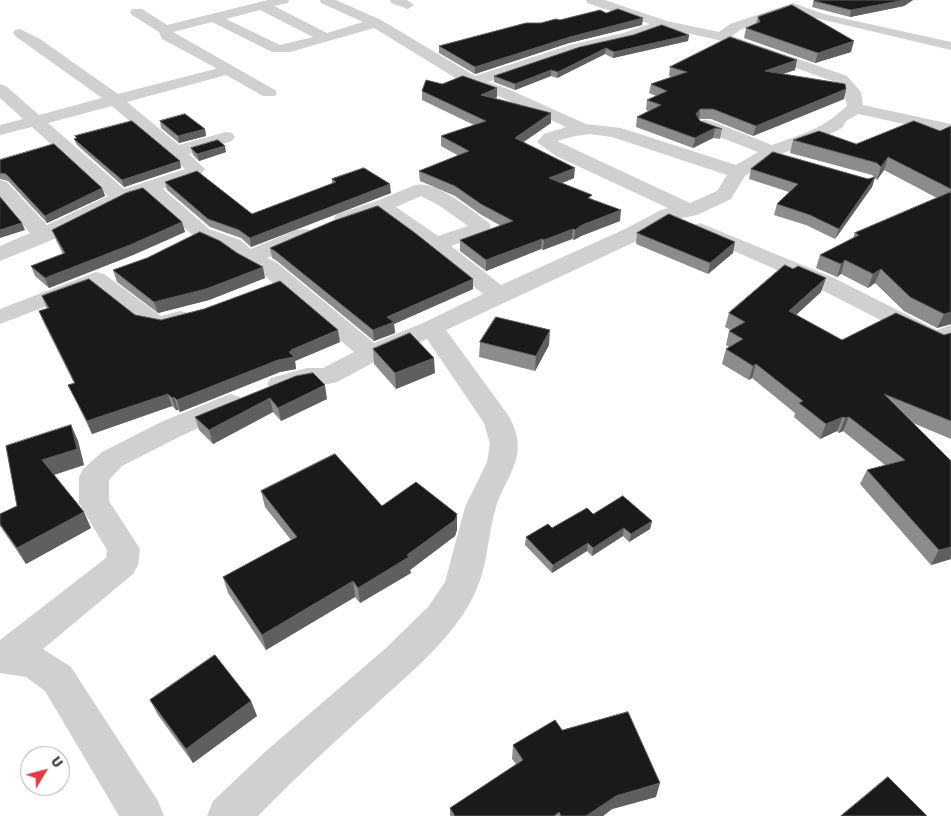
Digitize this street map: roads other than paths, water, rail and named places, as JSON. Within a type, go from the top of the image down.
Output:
[{"type":"street","points":[[165,30],[212,13],[283,0]]},
{"type":"street","points":[[326,0],[376,23],[473,82],[502,92],[581,128],[615,132],[738,172]]},
{"type":"street","points":[[592,0],[663,24],[722,37],[841,79],[850,85],[856,97],[856,108]]},
{"type":"street","points":[[722,37],[735,27],[814,0]]},
{"type":"street","points":[[261,5],[326,37]]},
{"type":"street","points":[[790,8],[821,17],[951,46]]},
{"type":"street","points":[[137,12],[165,30],[167,36],[269,93]]},
{"type":"street","points":[[212,13],[273,48],[285,48],[376,23]]},
{"type":"street","points":[[473,82],[575,48],[627,36],[663,24]]},
{"type":"street","points":[[0,254],[86,216],[122,197],[196,170],[114,99],[20,33]]},
{"type":"street","points":[[0,130],[114,99],[176,85],[226,69]]},
{"type":"street","points":[[176,85],[191,94]]},
{"type":"street","points":[[0,89],[122,197]]},
{"type":"street","points":[[3,657],[121,565],[124,549],[94,503],[94,477],[112,459],[171,429],[230,403],[290,380],[307,376],[328,376],[371,353],[432,328],[499,295],[633,234],[666,215],[690,211],[724,195],[738,172],[770,153],[836,124],[840,118],[856,108],[951,129]]},
{"type":"street","points":[[705,125],[793,162]]},
{"type":"street","points":[[162,140],[208,126]]},
{"type":"street","points":[[581,128],[550,138],[546,142],[562,152],[690,211]]},
{"type":"street","points":[[176,152],[226,137]]},
{"type":"street","points":[[0,186],[44,235]]},
{"type":"street","points":[[149,187],[202,233],[232,245],[249,258],[268,267],[274,285],[371,353]]},
{"type":"street","points":[[249,258],[323,226],[422,190],[447,202],[481,226],[477,230],[435,244]]},
{"type":"street","points":[[381,206],[435,244],[499,295]]},
{"type":"street","points":[[666,215],[826,283],[947,339]]},
{"type":"street","points":[[179,245],[202,233]]},
{"type":"street","points":[[0,317],[118,271]]},
{"type":"street","points":[[96,279],[137,309],[147,319],[156,323],[197,313]]},
{"type":"street","points":[[228,816],[280,765],[400,659],[440,618],[461,587],[481,507],[502,462],[504,444],[498,422],[432,328]]},
{"type":"street","points":[[3,657],[34,662],[58,679],[144,816]]}]
